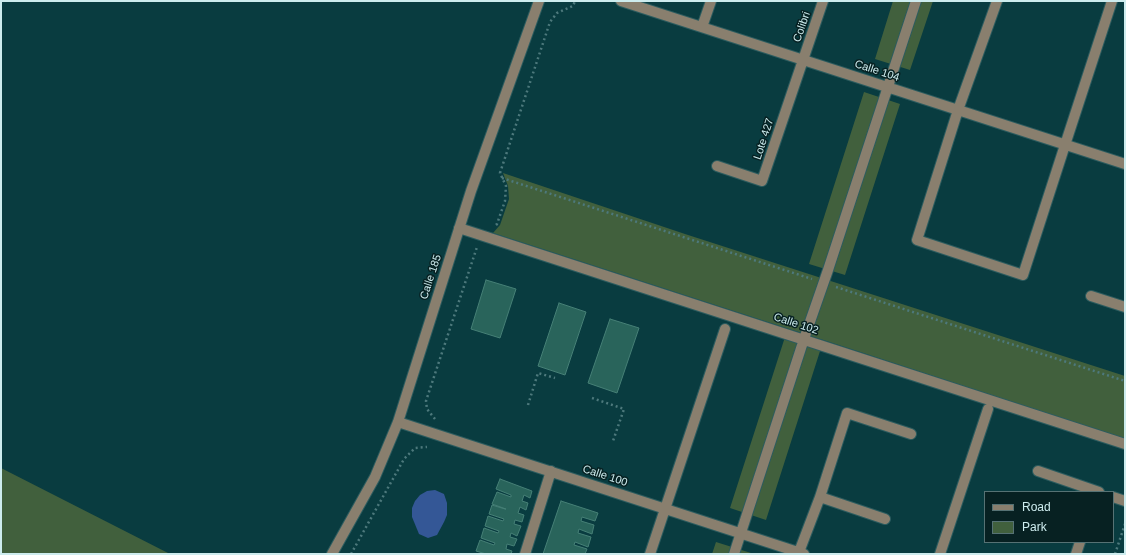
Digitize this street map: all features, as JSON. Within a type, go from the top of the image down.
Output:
[{"type":"street","name":"Calle 185","points":[[332,554],[375,477],[398,422],[471,191],[539,1]]},
{"type":"street","name":"Calle 104","points":[[622,1],[1125,164]]},
{"type":"street","points":[[702,27],[710,1]]},
{"type":"street","name":"Colibri","points":[[803,60],[823,1]]},
{"type":"street","points":[[734,554],[916,1]]},
{"type":"street","points":[[997,1],[958,110],[917,240],[1023,275],[1112,1]]},
{"type":"street","name":"Lote 427","points":[[717,166],[762,181],[803,60]]},
{"type":"street","name":"Calle 102","points":[[459,228],[1125,444]]},
{"type":"street","points":[[1091,296],[1125,307]]},
{"type":"street","points":[[650,554],[725,329]]},
{"type":"street","points":[[940,554],[988,409]]},
{"type":"street","points":[[802,553],[847,413],[911,434]]},
{"type":"street","name":"Calle 100","points":[[398,422],[802,553]]},
{"type":"street","points":[[1038,471],[1095,491]]},
{"type":"street","points":[[525,554],[551,472]]},
{"type":"street","points":[[820,497],[885,519]]},
{"type":"street","points":[[1114,497],[1125,501]]},
{"type":"street","points":[[1076,554],[1080,543]]},
{"type":"path","points":[[437,421],[427,409],[426,401],[477,247],[497,224],[505,201],[506,186],[500,173],[550,22],[557,13],[573,6],[575,1]]},
{"type":"path","points":[[528,405],[538,373],[555,378]]},
{"type":"path","points":[[592,398],[624,409],[613,441]]},
{"type":"path","points":[[351,554],[404,459],[414,448],[427,447]]},
{"type":"path","points":[[1115,554],[1125,524]]},
{"type":"green space","points":[[893,1],[933,1],[910,70],[875,59]]},
{"type":"green space","points":[[864,92],[900,104],[845,275],[809,264]]},
{"type":"green space","points":[[503,173],[685,234],[1125,376],[1125,439],[493,233],[500,225],[509,199],[508,186]]},
{"type":"green space","points":[[785,337],[821,348],[766,520],[730,508]]},
{"type":"green space","points":[[1,468],[170,554],[1,554]]},
{"type":"green space","points":[[716,542],[751,553],[751,554],[712,554]]},
{"type":"water","points":[[435,490],[444,494],[447,503],[447,515],[437,535],[428,538],[419,534],[412,517],[412,508],[420,495],[427,491]]},
{"type":"building","points":[[486,280],[516,289],[500,338],[471,329]]},
{"type":"building","points":[[559,303],[586,312],[565,375],[538,366]]},
{"type":"building","points":[[610,319],[639,328],[617,393],[588,383]]},
{"type":"building","points":[[500,479],[532,491],[530,498],[524,495],[522,501],[528,503],[526,510],[520,507],[518,513],[524,515],[522,522],[515,520],[514,524],[521,526],[517,536],[511,533],[510,537],[517,539],[514,546],[507,544],[506,549],[512,551],[511,554],[486,554],[476,551],[480,540],[494,545],[495,543],[481,538],[484,528],[498,533],[499,531],[485,526],[488,516],[503,521],[504,519],[489,514],[492,505],[506,509],[492,504],[497,492],[511,497],[511,495],[496,489]]},
{"type":"building","points":[[561,501],[598,513],[595,521],[582,517],[581,521],[594,525],[592,534],[579,529],[578,533],[591,537],[588,547],[575,542],[574,545],[587,549],[585,554],[543,554]]}]
